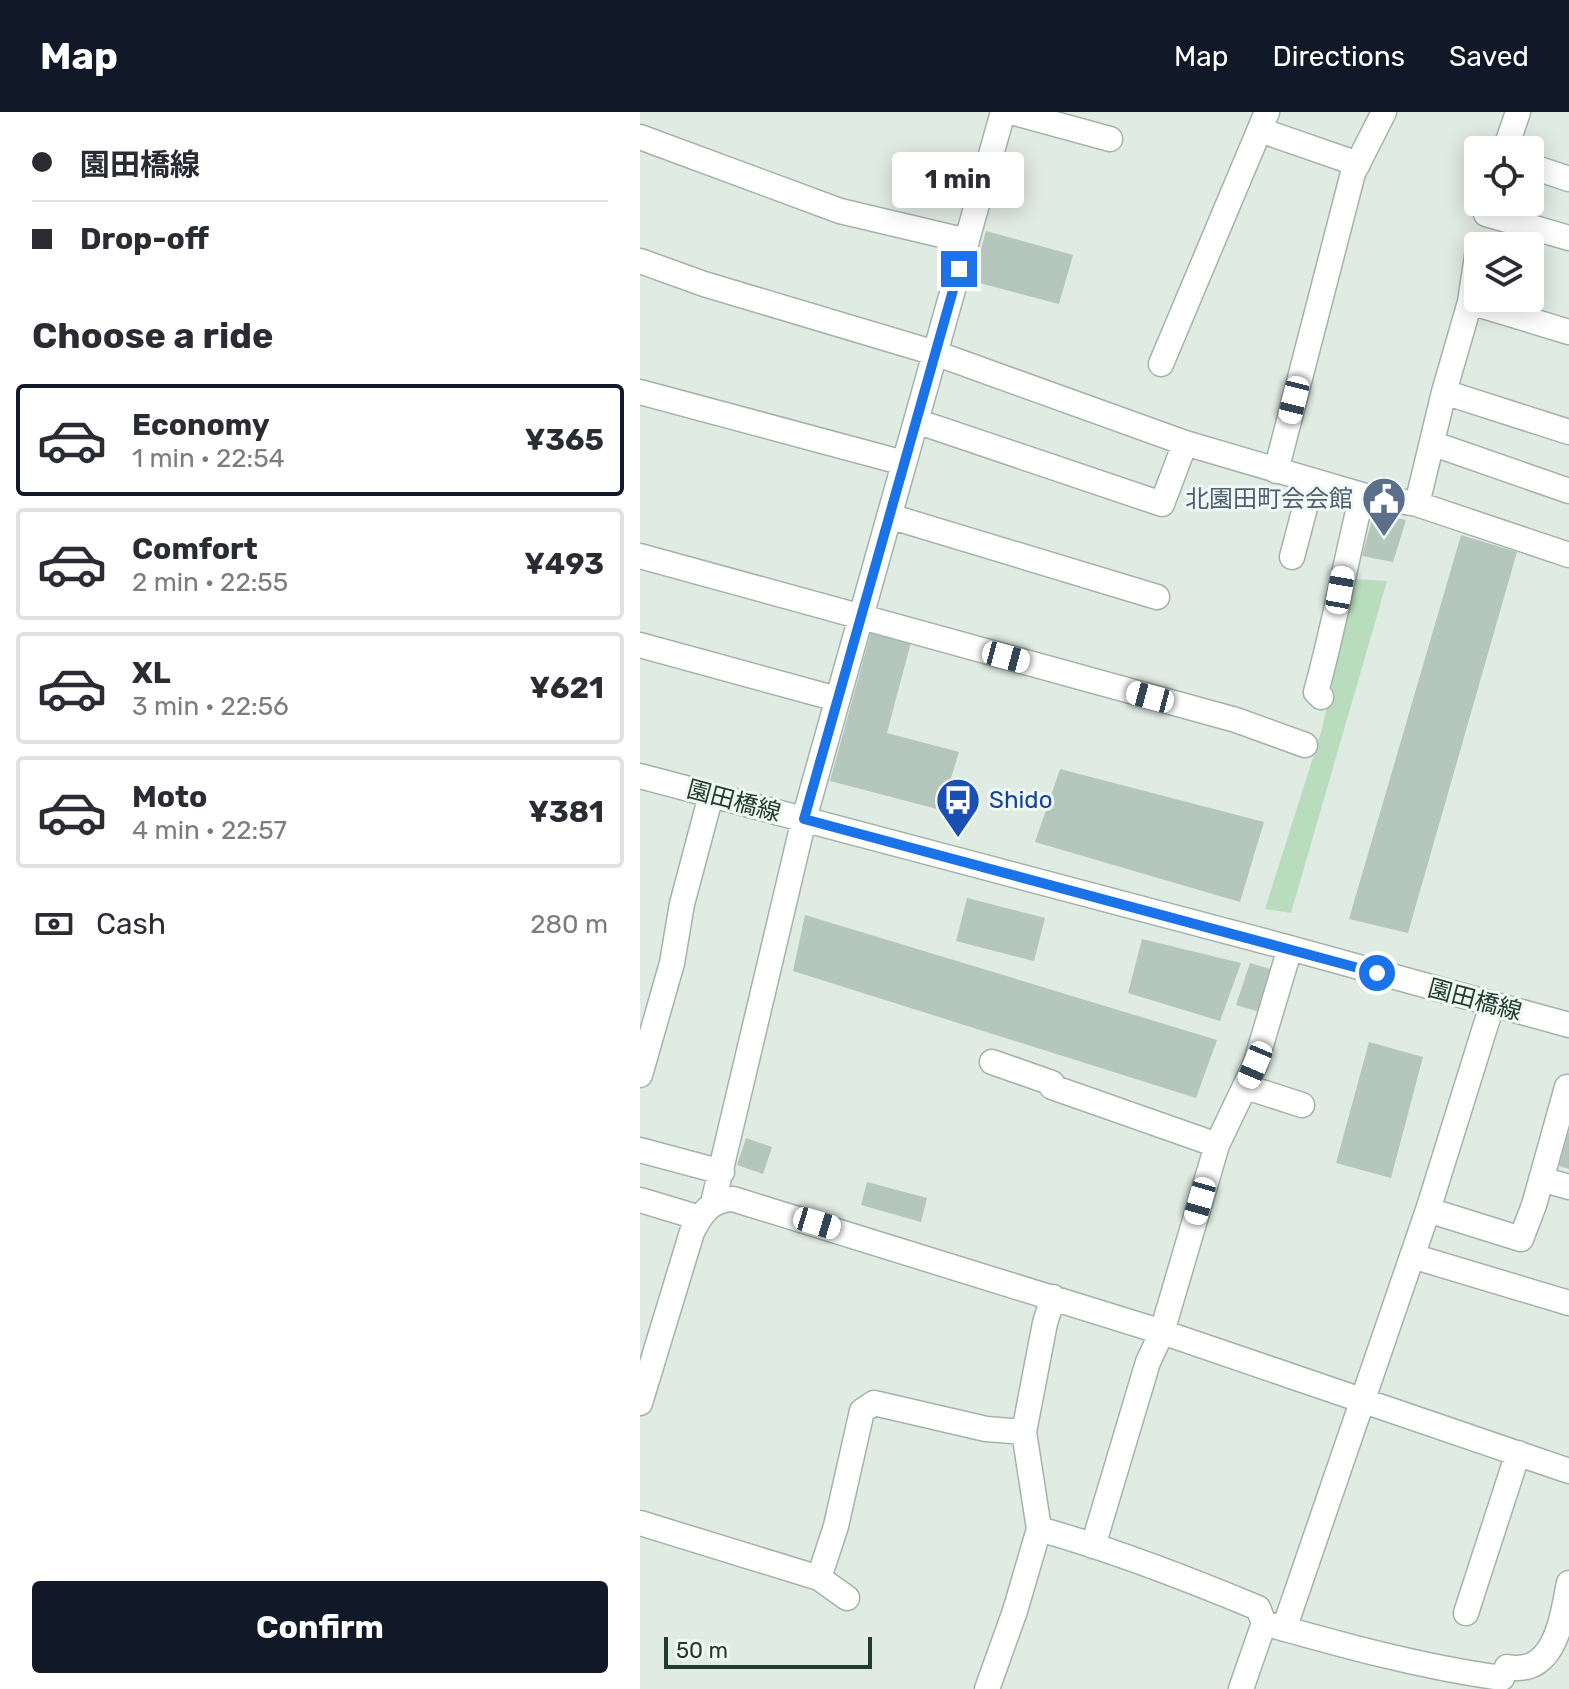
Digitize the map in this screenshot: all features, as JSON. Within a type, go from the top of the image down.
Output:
[{"type":"street","points":[[640,1403],[646,1350],[686,1248],[707,1210],[722,1172],[804,819],[1003,112]]},
{"type":"street","points":[[1011,112],[1110,139]]},
{"type":"street","points":[[1276,471],[1339,235],[1344,205],[1358,164],[1384,112]]},
{"type":"street","points":[[1510,136],[1518,112]]},
{"type":"street","points":[[1161,364],[1264,121],[1358,164]]},
{"type":"street","points":[[640,137],[840,211],[967,241]]},
{"type":"street","points":[[1544,171],[1569,179]]},
{"type":"street","points":[[1510,216],[1569,238]]},
{"type":"street","points":[[640,261],[704,284],[935,353],[1185,443],[1362,495],[1417,504],[1569,555]]},
{"type":"street","points":[[1417,504],[1467,312]]},
{"type":"street","points":[[1503,312],[1569,332]]},
{"type":"street","points":[[640,392],[904,463]]},
{"type":"street","points":[[1444,392],[1569,432]]},
{"type":"street","points":[[916,421],[1162,504],[1185,443]]},
{"type":"street","points":[[1434,444],[1569,491]]},
{"type":"street","points":[[1292,557],[1312,481]]},
{"type":"street","points":[[1321,697],[1316,692],[1362,495]]},
{"type":"street","points":[[889,516],[1157,597]]},
{"type":"street","points":[[640,556],[1236,720],[1305,745]]},
{"type":"street","points":[[640,645],[837,699]]},
{"type":"street","name":"園田橋線","points":[[640,776],[1569,1025]]},
{"type":"street","points":[[640,1075],[672,963],[682,904],[711,795]]},
{"type":"street","points":[[1093,1546],[1148,1362],[1162,1332],[1217,1145],[1255,1065],[1290,948]]},
{"type":"street","points":[[1241,1689],[1274,1626],[1363,1401],[1428,1210],[1492,1005]]},
{"type":"street","points":[[992,1062],[1052,1083],[1052,1087],[1217,1145]]},
{"type":"street","points":[[1428,1210],[1521,1239],[1568,1085]]},
{"type":"street","points":[[1246,1087],[1302,1105]]},
{"type":"street","points":[[640,1150],[722,1172]]},
{"type":"street","points":[[1541,1179],[1569,1187]]},
{"type":"street","points":[[640,1200],[707,1210],[733,1199],[758,1205],[1162,1332],[1569,1471]]},
{"type":"street","points":[[1412,1256],[1569,1303]]},
{"type":"street","points":[[987,1689],[1015,1611],[1039,1529],[1024,1432],[1053,1297]]},
{"type":"street","points":[[819,1578],[836,1526],[862,1411],[874,1403],[986,1429],[1024,1432]]},
{"type":"street","points":[[1466,1613],[1518,1453]]},
{"type":"street","points":[[640,1523],[819,1578],[847,1598]]},
{"type":"street","points":[[1039,1529],[1089,1542],[1258,1608],[1274,1626],[1502,1683],[1507,1667],[1519,1669],[1539,1662],[1556,1640],[1569,1583]]},
{"type":"green space","points":[[1355,579],[1387,581],[1291,913],[1265,909],[1322,729]]},
{"type":"building","points":[[986,231],[1073,255],[1059,304],[972,281]]},
{"type":"building","name":"北園田町会会館","points":[[1374,513],[1406,520],[1393,562],[1362,556]]},
{"type":"building","points":[[1461,535],[1517,552],[1408,933],[1349,919]]},
{"type":"building","points":[[871,632],[911,642],[887,733],[959,752],[941,810],[830,781]]},
{"type":"building","points":[[1060,769],[1264,822],[1240,902],[1035,842]]},
{"type":"building","points":[[967,898],[1045,918],[1034,961],[956,941]]},
{"type":"building","points":[[805,915],[1217,1040],[1196,1098],[793,971]]},
{"type":"building","points":[[1142,939],[1241,963],[1220,1021],[1128,993]]},
{"type":"building","points":[[1250,963],[1277,971],[1263,1013],[1236,1005]]},
{"type":"building","points":[[1369,1042],[1423,1057],[1391,1178],[1336,1163]]},
{"type":"building","points":[[1569,1133],[1569,1169],[1559,1166]]},
{"type":"building","points":[[746,1138],[772,1147],[763,1174],[737,1165]]},
{"type":"building","points":[[867,1182],[927,1198],[921,1222],[861,1205]]},
{"type":"place","name":"北園田町会会館","points":[[1384,538]]},
{"type":"place","name":"Shido","points":[[958,839]]},
{"type":"route","points":[[959,269],[804,819],[1377,973]]}]
